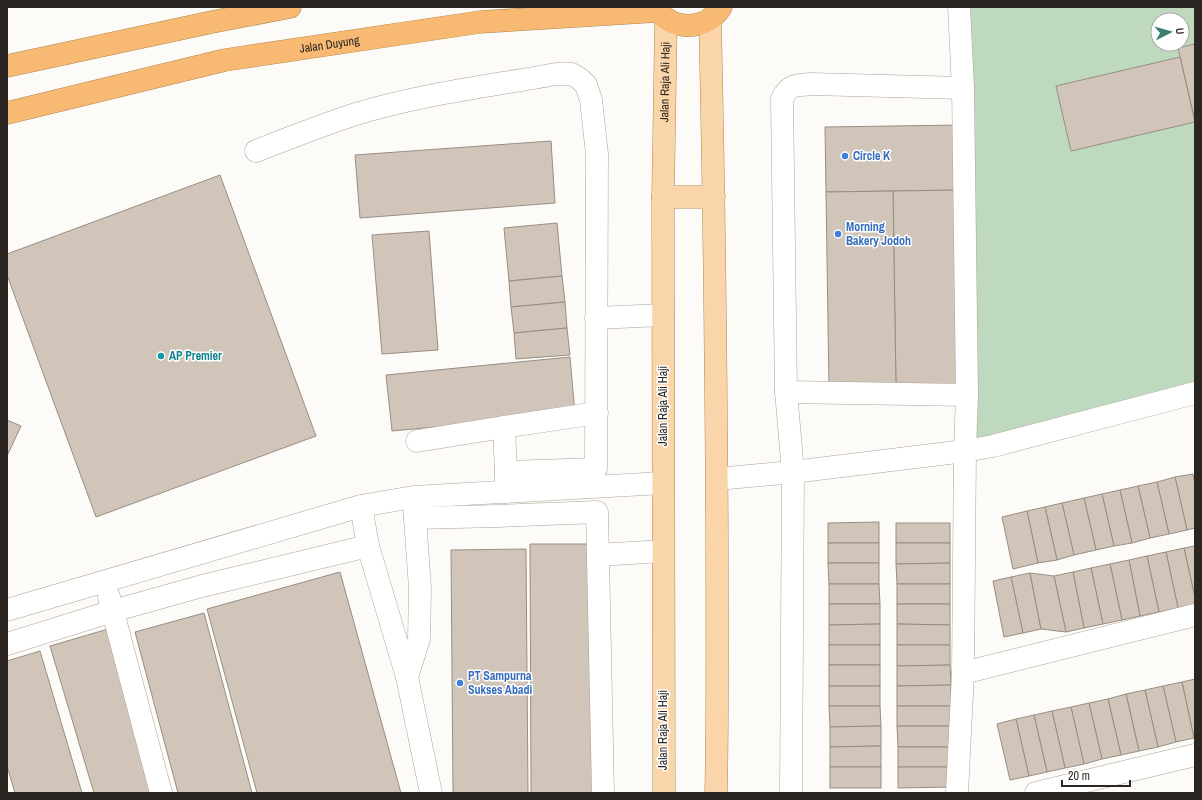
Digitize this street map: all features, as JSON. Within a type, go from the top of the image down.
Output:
[{"type":"highway","points":[[7,66],[212,22],[290,7]]},
{"type":"highway","points":[[660,12],[677,24],[688,26],[700,24],[716,13]]},
{"type":"highway","name":"Jalan Duyung","points":[[7,113],[225,60],[480,22],[660,12]]},
{"type":"main road","name":"Jalan Raja Ali Haji","points":[[660,12],[663,197],[662,483],[664,793]]},
{"type":"main road","points":[[716,13],[714,197],[718,721],[716,793]]},
{"type":"main road","points":[[663,197],[714,197]]},
{"type":"street","points":[[957,793],[963,673],[967,395],[963,88],[958,7]]},
{"type":"street","points":[[256,151],[312,129],[357,114],[420,98],[556,74],[572,74],[586,85],[591,100],[597,154],[596,469],[506,482],[414,508]]},
{"type":"street","points":[[791,793],[793,472],[786,392],[782,99],[787,90],[795,86],[811,84],[963,88]]},
{"type":"street","points":[[596,318],[663,315]]},
{"type":"street","points":[[786,392],[967,395]]},
{"type":"street","points":[[717,479],[793,472],[965,451],[993,446],[1195,393]]},
{"type":"street","points":[[418,441],[596,413]]},
{"type":"street","points":[[504,427],[506,482]]},
{"type":"street","points":[[506,482],[662,483]]},
{"type":"street","points":[[361,506],[368,546],[407,677],[431,793]]},
{"type":"street","points":[[7,610],[361,506],[414,508],[498,516],[597,512],[603,793]]},
{"type":"street","points":[[407,677],[419,639],[420,588],[414,508]]},
{"type":"street","points":[[7,644],[113,611],[202,586],[368,546]]},
{"type":"street","points":[[598,555],[663,551]]},
{"type":"street","points":[[105,581],[161,793]]},
{"type":"street","points":[[963,673],[1195,615]]},
{"type":"street","points":[[1036,793],[1195,754]]},
{"type":"green space","points":[[967,7],[1195,7],[1195,385],[970,447]]},
{"type":"building","points":[[1195,44],[1195,121],[1179,52],[1190,52],[1190,45]]},
{"type":"building","points":[[1180,57],[1195,122],[1071,151],[1056,86]]},
{"type":"building","points":[[959,125],[960,190],[826,192],[825,127]]},
{"type":"building","points":[[551,141],[555,203],[360,218],[355,155]]},
{"type":"building","name":"AP Premier","points":[[220,175],[316,436],[96,517],[7,275],[7,254]]},
{"type":"building","points":[[960,190],[963,386],[896,387],[893,191]]},
{"type":"building","points":[[893,191],[896,387],[829,388],[826,192]]},
{"type":"building","points":[[557,223],[562,276],[509,281],[504,228]]},
{"type":"building","points":[[429,231],[438,350],[382,354],[372,235]]},
{"type":"building","points":[[562,276],[565,302],[511,307],[509,281]]},
{"type":"building","points":[[565,302],[567,328],[514,333],[511,307]]},
{"type":"building","points":[[567,328],[570,355],[516,359],[514,333]]},
{"type":"building","points":[[570,357],[575,414],[392,431],[386,375]]},
{"type":"building","points":[[7,420],[21,426],[7,456]]},
{"type":"building","points":[[1193,474],[1195,484],[1195,528],[1187,530],[1175,477]]},
{"type":"building","points":[[1175,477],[1187,530],[1169,534],[1157,482]]},
{"type":"building","points":[[1157,482],[1169,534],[1150,538],[1138,486]]},
{"type":"building","points":[[1138,486],[1150,538],[1132,543],[1120,490]]},
{"type":"building","points":[[1120,490],[1132,543],[1114,546],[1102,494]]},
{"type":"building","points":[[1102,494],[1114,546],[1096,550],[1084,498]]},
{"type":"building","points":[[1084,498],[1096,550],[1074,555],[1062,503]]},
{"type":"building","points":[[1062,503],[1074,555],[1057,560],[1045,507]]},
{"type":"building","points":[[1045,507],[1057,560],[1038,563],[1027,511]]},
{"type":"building","points":[[1027,511],[1038,563],[1013,569],[1002,517]]},
{"type":"building","points":[[879,522],[879,543],[828,543],[828,523]]},
{"type":"building","points":[[896,523],[950,523],[950,543],[896,543]]},
{"type":"building","points":[[828,543],[879,543],[879,563],[828,563]]},
{"type":"building","points":[[896,543],[950,543],[950,563],[896,564]]},
{"type":"building","points":[[530,544],[594,544],[596,793],[531,793]]},
{"type":"building","points":[[1195,546],[1195,598],[1184,548]]},
{"type":"building","points":[[1184,548],[1195,604],[1178,608],[1166,552]]},
{"type":"building","points":[[526,549],[528,793],[453,793],[451,550]]},
{"type":"building","points":[[1166,552],[1178,608],[1159,612],[1147,556]]},
{"type":"building","points":[[1147,556],[1159,612],[1140,616],[1129,560]]},
{"type":"building","points":[[1129,560],[1140,616],[1122,620],[1110,564]]},
{"type":"building","points":[[828,563],[879,563],[879,584],[829,584]]},
{"type":"building","points":[[950,563],[950,584],[897,584],[896,564]]},
{"type":"building","points":[[1110,564],[1122,620],[1103,624],[1091,568]]},
{"type":"building","points":[[1091,568],[1103,624],[1084,628],[1073,572]]},
{"type":"building","points":[[340,572],[401,793],[257,793],[207,609]]},
{"type":"building","points":[[1073,572],[1084,628],[1066,632],[1054,576]]},
{"type":"building","points":[[1030,573],[1041,629],[1023,633],[1011,577]]},
{"type":"building","points":[[1030,573],[1054,576],[1066,632],[1041,629]]},
{"type":"building","points":[[1011,577],[1023,633],[1004,637],[993,581]]},
{"type":"building","points":[[829,584],[879,584],[880,604],[829,604]]},
{"type":"building","points":[[897,584],[950,584],[950,604],[897,604]]},
{"type":"building","points":[[829,604],[880,604],[880,624],[829,625]]},
{"type":"building","points":[[897,604],[950,604],[950,625],[897,624]]},
{"type":"building","points":[[204,613],[252,793],[178,793],[135,632]]},
{"type":"building","points":[[880,624],[880,645],[829,645],[829,625]]},
{"type":"building","points":[[897,624],[950,625],[950,645],[897,645]]},
{"type":"building","points":[[108,629],[157,793],[94,793],[50,646]]},
{"type":"building","points":[[829,645],[880,645],[880,665],[829,665]]},
{"type":"building","points":[[897,645],[950,645],[950,665],[897,666]]},
{"type":"building","points":[[40,651],[82,793],[15,793],[7,766],[7,661]]},
{"type":"building","points":[[829,665],[880,665],[880,686],[829,686]]},
{"type":"building","points":[[950,665],[951,685],[897,686],[897,666]]},
{"type":"building","points":[[1195,679],[1195,738],[1194,738],[1182,682]]},
{"type":"building","points":[[1182,682],[1194,738],[1176,742],[1163,686]]},
{"type":"building","points":[[951,685],[951,706],[897,706],[897,686]]},
{"type":"building","points":[[829,686],[880,686],[880,706],[829,706]]},
{"type":"building","points":[[1163,686],[1176,742],[1158,747],[1145,690]]},
{"type":"building","points":[[1145,690],[1158,747],[1139,751],[1126,694]]},
{"type":"building","points":[[1126,694],[1139,751],[1121,755],[1108,699]]},
{"type":"building","points":[[1108,699],[1121,755],[1102,759],[1089,703]]},
{"type":"building","points":[[1089,703],[1102,759],[1084,764],[1071,707]]},
{"type":"building","points":[[829,706],[880,706],[881,726],[830,727]]},
{"type":"building","points":[[897,706],[951,706],[951,726],[897,726]]},
{"type":"building","points":[[1071,707],[1084,764],[1065,768],[1052,711]]},
{"type":"building","points":[[1052,711],[1065,768],[1047,772],[1034,715]]},
{"type":"building","points":[[1034,715],[1047,772],[1029,776],[1016,719]]},
{"type":"building","points":[[1016,719],[1029,776],[1010,780],[997,724]]},
{"type":"building","points":[[881,726],[881,746],[830,747],[830,727]]},
{"type":"building","points":[[897,726],[951,726],[951,747],[898,747]]},
{"type":"building","points":[[881,746],[881,767],[830,767],[830,747]]},
{"type":"building","points":[[898,747],[951,747],[951,767],[898,767]]},
{"type":"building","points":[[830,767],[881,767],[881,788],[830,788]]},
{"type":"building","points":[[898,767],[951,767],[951,787],[898,788]]},
{"type":"place","name":"Circle K","points":[[845,156]]},
{"type":"place","name":"Morning Bakery Jodoh","points":[[838,234]]},
{"type":"place","name":"AP Premier","points":[[161,356]]},
{"type":"place","name":"PT Sampurna Sukses Abadi","points":[[460,683]]}]
